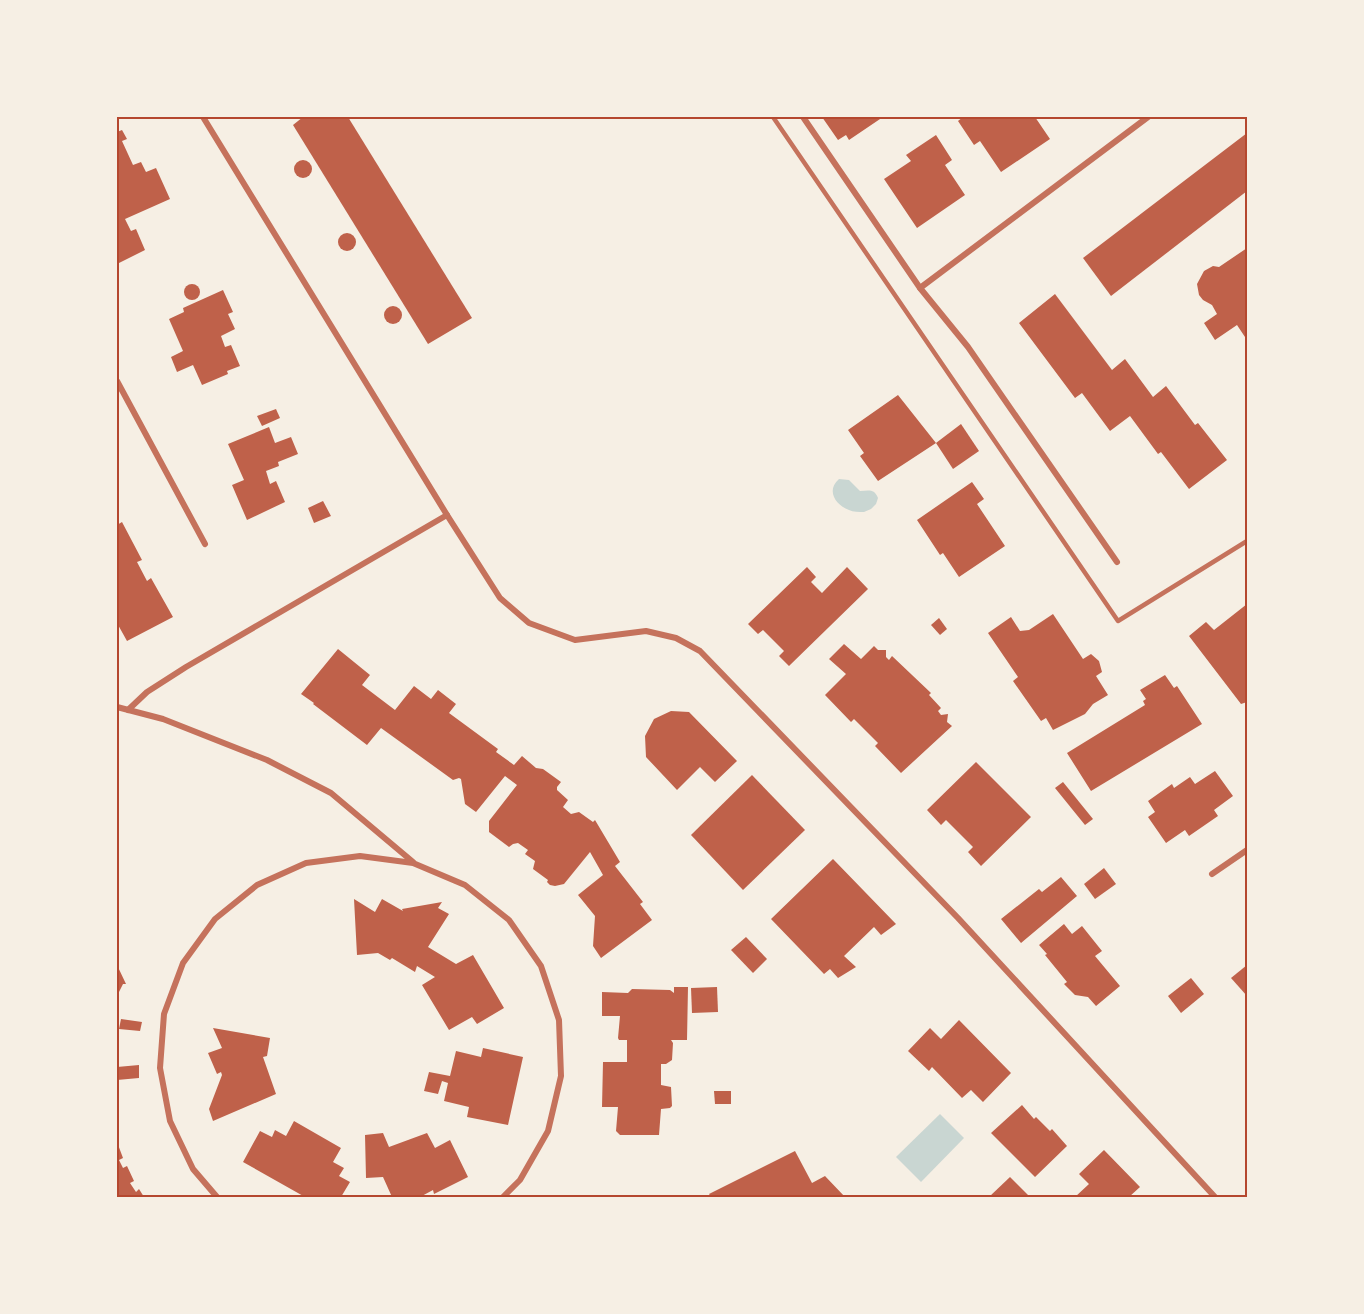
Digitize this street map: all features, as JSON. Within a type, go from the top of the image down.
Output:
[{"type":"street","points":[[203,117],[500,598],[529,623],[575,640],[646,631],[676,638],[700,651],[958,918],[1215,1197]]},
{"type":"street","points":[[803,117],[920,288],[968,347],[1117,562]]},
{"type":"street","points":[[920,288],[1148,117]]},
{"type":"street","points":[[117,381],[205,544]]},
{"type":"street","points":[[128,710],[147,692],[186,668],[447,515]]},
{"type":"street","points":[[117,707],[163,719],[267,760],[331,793],[414,863]]},
{"type":"street","points":[[1212,874],[1247,850]]},
{"type":"street","points":[[217,1197],[193,1169],[170,1121],[159,1068],[164,1014],[183,963],[215,919],[257,885],[306,863],[360,856],[414,863],[465,885],[509,920],[541,966],[559,1020],[561,1076],[548,1131],[520,1180],[503,1197]]},
{"type":"lane","points":[[773,117],[1118,621],[1247,541]]},
{"type":"shaded area","points":[[839,479],[849,480],[860,491],[875,493],[878,498],[876,504],[864,512],[844,508],[836,501],[833,492],[835,483]]},
{"type":"shaded area","points":[[940,1114],[964,1138],[921,1182],[896,1157]]},
{"type":"building","points":[[303,117],[348,117],[472,318],[428,344],[293,125]]},
{"type":"building","points":[[822,117],[883,117],[849,140],[846,135],[838,140]]},
{"type":"building","points":[[963,117],[1035,117],[1050,139],[1001,172],[980,141],[974,145],[958,121]]},
{"type":"building","points":[[122,130],[127,139],[122,141],[133,165],[141,162],[146,172],[156,168],[170,199],[125,219],[131,231],[136,229],[145,250],[117,264],[117,132]]},
{"type":"building","points":[[1247,133],[1247,191],[1111,296],[1083,258]]},
{"type":"building","points":[[936,135],[952,160],[945,165],[965,195],[917,228],[884,179],[911,161],[906,155]]},
{"type":"building","points":[[303,160],[309,163],[312,169],[309,175],[303,178],[297,175],[294,169],[297,163]]},
{"type":"building","points":[[347,233],[353,236],[356,242],[353,248],[347,251],[341,248],[338,242],[341,236]]},
{"type":"building","points":[[1247,248],[1247,340],[1237,325],[1215,340],[1204,323],[1217,314],[1212,305],[1199,295],[1197,284],[1204,271],[1213,266],[1219,267]]},
{"type":"building","points":[[192,284],[198,286],[200,292],[198,298],[192,300],[186,298],[184,292],[186,286]]},
{"type":"building","points":[[223,290],[233,312],[228,314],[235,329],[221,336],[225,347],[231,345],[240,366],[202,385],[193,365],[177,372],[171,357],[183,351],[169,319],[184,312],[183,308]]},
{"type":"building","points":[[1055,294],[1112,370],[1125,359],[1153,397],[1166,386],[1195,425],[1198,423],[1227,460],[1189,489],[1161,452],[1158,454],[1130,416],[1110,431],[1082,393],[1075,398],[1019,323]]},
{"type":"building","points":[[393,306],[399,309],[402,315],[399,321],[393,324],[387,321],[384,315],[387,309]]},
{"type":"building","points":[[898,395],[936,443],[878,481],[860,456],[864,453],[848,430]]},
{"type":"building","points":[[276,409],[280,418],[262,426],[257,416]]},
{"type":"building","points":[[961,424],[979,451],[953,469],[936,443]]},
{"type":"building","points":[[269,427],[275,443],[291,437],[298,454],[278,462],[279,466],[266,471],[270,484],[276,481],[285,502],[247,520],[232,485],[244,480],[228,444]]},
{"type":"building","points":[[972,482],[984,499],[977,504],[1005,546],[959,577],[943,553],[940,555],[917,520]]},
{"type":"building","points":[[323,501],[331,516],[314,523],[308,508]]},
{"type":"building","points":[[122,522],[142,560],[137,562],[147,581],[151,578],[173,617],[127,641],[117,623],[117,525]]},
{"type":"building","points":[[807,567],[816,577],[811,582],[822,593],[847,567],[868,589],[789,666],[779,656],[784,651],[763,630],[758,634],[748,624]]},
{"type":"building","points":[[1247,604],[1247,702],[1241,704],[1189,636],[1206,622],[1214,630]]},
{"type":"building","points":[[1053,614],[1083,659],[1091,654],[1099,661],[1102,672],[1096,676],[1108,695],[1093,704],[1085,714],[1053,730],[1046,718],[1041,721],[1013,681],[1018,677],[988,633],[1011,617],[1020,631],[1029,630]]},
{"type":"building","points":[[939,618],[947,629],[940,635],[931,625]]},
{"type":"building","points":[[844,644],[861,659],[874,646],[878,650],[886,650],[886,657],[889,660],[892,656],[931,693],[929,695],[941,708],[938,711],[941,715],[948,714],[947,722],[952,726],[901,773],[875,746],[878,743],[854,719],[851,722],[825,695],[846,674],[829,659]]},
{"type":"building","points":[[338,649],[370,675],[362,685],[395,710],[414,686],[431,699],[438,690],[456,704],[449,713],[498,749],[496,752],[514,765],[522,756],[536,768],[543,769],[561,782],[557,790],[568,800],[563,807],[571,814],[579,812],[593,822],[595,820],[620,862],[615,866],[643,902],[640,904],[652,920],[601,958],[593,946],[595,916],[578,895],[603,875],[590,852],[564,884],[550,885],[548,880],[533,869],[535,861],[525,854],[528,850],[518,843],[509,847],[489,832],[489,821],[517,785],[505,776],[476,812],[465,804],[461,779],[453,780],[381,728],[367,745],[313,704],[301,694]]},
{"type":"building","points":[[1165,675],[1174,688],[1177,686],[1202,724],[1091,791],[1067,753],[1145,705],[1143,701],[1146,699],[1140,690]]},
{"type":"building","points":[[671,711],[689,712],[737,761],[715,782],[700,767],[677,790],[646,757],[645,736],[654,719]]},
{"type":"building","points":[[976,762],[1031,817],[981,866],[968,852],[973,847],[946,820],[941,825],[927,810]]},
{"type":"building","points":[[1215,771],[1233,796],[1214,810],[1218,816],[1189,836],[1185,830],[1166,843],[1148,817],[1155,812],[1148,801],[1172,784],[1174,788],[1190,777],[1195,784]]},
{"type":"building","points":[[752,775],[805,830],[743,890],[691,835]]},
{"type":"building","points":[[1063,782],[1093,819],[1085,825],[1055,788]]},
{"type":"building","points":[[833,859],[896,924],[881,935],[874,927],[844,956],[856,967],[838,978],[830,969],[824,974],[771,919]]},
{"type":"building","points":[[1104,868],[1116,884],[1095,899],[1084,884]]},
{"type":"building","points":[[1061,877],[1077,896],[1021,943],[1001,919],[1039,889],[1042,892]]},
{"type":"building","points":[[354,899],[375,912],[382,899],[403,911],[402,909],[442,902],[438,908],[449,914],[428,947],[456,964],[473,955],[504,1008],[477,1024],[472,1017],[449,1030],[422,985],[435,977],[417,966],[415,972],[392,958],[390,960],[378,953],[357,955]]},
{"type":"building","points":[[1064,924],[1072,934],[1082,926],[1102,951],[1095,956],[1120,986],[1096,1006],[1088,997],[1075,995],[1064,984],[1067,982],[1039,945]]},
{"type":"building","points":[[746,937],[767,959],[753,973],[731,950]]},
{"type":"building","points":[[117,965],[126,984],[123,984],[119,992],[117,991]]},
{"type":"building","points":[[1247,965],[1247,996],[1231,978]]},
{"type":"building","points":[[1191,978],[1204,994],[1181,1013],[1168,996]]},
{"type":"building","points":[[674,987],[688,987],[687,1040],[671,1040],[673,1043],[672,1060],[661,1064],[661,1085],[671,1087],[672,1106],[661,1109],[659,1135],[620,1135],[616,1131],[618,1107],[602,1107],[603,1062],[627,1062],[627,1040],[618,1038],[620,1016],[602,1016],[602,992],[628,993],[632,989],[670,990],[674,993]]},
{"type":"building","points":[[717,987],[718,1012],[692,1013],[691,988]]},
{"type":"building","points":[[121,1019],[142,1022],[140,1031],[119,1029]]},
{"type":"building","points":[[959,1020],[1011,1073],[983,1102],[971,1090],[962,1098],[932,1067],[929,1071],[908,1051],[930,1028],[941,1039]]},
{"type":"building","points":[[213,1028],[270,1038],[267,1056],[263,1057],[276,1094],[213,1121],[209,1109],[222,1075],[221,1072],[217,1074],[208,1053],[222,1048]]},
{"type":"building","points":[[483,1048],[523,1057],[508,1125],[467,1117],[469,1107],[444,1101],[448,1083],[442,1081],[438,1094],[424,1091],[429,1072],[450,1076],[456,1051],[481,1057]]},
{"type":"building","points":[[139,1065],[139,1078],[117,1080],[117,1067]]},
{"type":"building","points":[[714,1091],[731,1091],[731,1104],[715,1104]]},
{"type":"building","points":[[1022,1105],[1034,1119],[1036,1117],[1050,1131],[1052,1129],[1067,1146],[1035,1177],[991,1133]]},
{"type":"building","points":[[294,1121],[341,1148],[333,1162],[344,1168],[339,1176],[350,1182],[341,1197],[305,1197],[243,1162],[260,1131],[272,1137],[275,1130],[286,1136]]},
{"type":"building","points":[[383,1133],[389,1147],[427,1133],[435,1148],[450,1140],[468,1177],[434,1194],[433,1190],[420,1197],[392,1197],[383,1177],[366,1178],[365,1135]]},
{"type":"building","points":[[117,1142],[123,1158],[119,1160],[123,1168],[127,1166],[134,1181],[130,1183],[136,1192],[139,1189],[144,1197],[117,1197]]},
{"type":"building","points":[[1104,1150],[1140,1187],[1129,1197],[1075,1197],[1089,1184],[1079,1174]]},
{"type":"building","points":[[795,1151],[812,1183],[825,1176],[845,1197],[711,1197],[709,1194]]},
{"type":"building","points":[[1010,1177],[1030,1197],[989,1197]]}]
